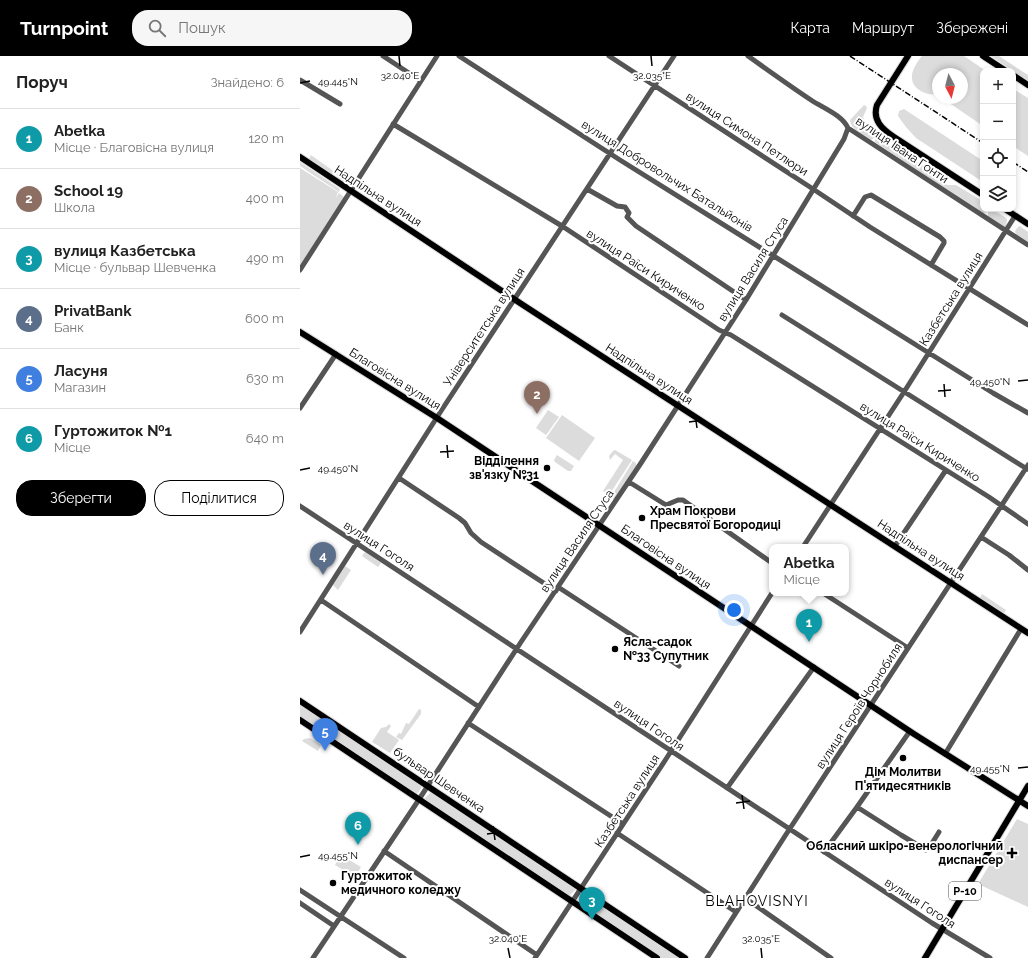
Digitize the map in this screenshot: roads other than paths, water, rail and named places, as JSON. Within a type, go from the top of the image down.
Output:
[{"type":"main road","points":[[908,56],[877,105],[875,115],[878,123],[894,137],[980,193]]},
{"type":"main road","points":[[983,56],[1001,68]]},
{"type":"main road","points":[[1016,77],[1028,85]]},
{"type":"main road","name":"Надпільна вулиця","points":[[300,157],[514,299],[1028,633]]},
{"type":"main road","points":[[1009,212],[1028,224]]},
{"type":"main road","name":"Благовісна вулиця","points":[[300,332],[437,418],[751,627],[945,754],[1028,806]]},
{"type":"main road","name":"бульвар Шевченка","points":[[300,701],[685,958]]},
{"type":"main road","points":[[300,720],[657,958]]},
{"type":"main road","points":[[1019,801],[1028,786]]},
{"type":"main road","name":"Р-10","points":[[925,958],[1019,801]]},
{"type":"street","points":[[383,56],[421,81]]},
{"type":"street","points":[[300,270],[437,56]]},
{"type":"street","name":"вулиця Добровольчих Батальйонів","points":[[459,56],[773,256],[993,393],[1028,413]]},
{"type":"street","name":"вулиця Симона Петлюри","points":[[609,56],[853,216],[1028,325]]},
{"type":"street","name":"Університетська вулиця","points":[[300,632],[514,299],[674,56]]},
{"type":"street","name":"вулиця Івана Гонти","points":[[748,56],[837,117],[846,124],[848,128],[1028,245]]},
{"type":"street","points":[[300,80],[340,104]]},
{"type":"street","name":"вулиця Раїси Кириченко","points":[[393,124],[562,226],[719,330],[725,332],[946,470],[1028,524]]},
{"type":"street","name":"вулиця Василя Стуса","points":[[313,958],[678,406],[773,256],[846,136],[848,128]]},
{"type":"street","points":[[587,189],[617,206],[624,207],[629,213],[627,217],[636,226],[746,300]]},
{"type":"street","points":[[853,216],[865,197],[872,195],[940,237],[944,241],[931,264]]},
{"type":"street","name":"Казбетська вулиця","points":[[805,544],[880,430],[1015,216]]},
{"type":"street","points":[[782,314],[1027,468]]},
{"type":"street","points":[[300,408],[336,354]]},
{"type":"street","name":"вулиця Героїв Чорнобиля","points":[[707,958],[908,648],[1027,468]]},
{"type":"street","points":[[895,546],[946,470]]},
{"type":"street","points":[[398,478],[459,518],[465,523],[471,533],[481,542],[679,666]]},
{"type":"street","points":[[629,482],[666,505],[678,500],[683,500],[769,561]]},
{"type":"street","name":"вулиця Гоголя","points":[[300,506],[670,752],[942,930],[990,958]]},
{"type":"street","points":[[981,537],[1009,554],[1028,570]]},
{"type":"street","name":"Казбетська вулиця","points":[[536,957],[770,596]]},
{"type":"street","points":[[828,596],[908,648]]},
{"type":"street","points":[[321,600],[478,707]]},
{"type":"street","points":[[945,754],[1021,629]]},
{"type":"street","points":[[727,788],[814,668]]},
{"type":"street","points":[[468,723],[623,824]]},
{"type":"street","points":[[824,852],[910,731]]},
{"type":"street","points":[[857,807],[926,850],[939,832]]},
{"type":"street","points":[[617,833],[736,912]]},
{"type":"street","points":[[384,851],[536,957]]},
{"type":"street","points":[[300,890],[404,958]]},
{"type":"street","points":[[745,898],[831,958]]},
{"type":"street","points":[[300,903],[334,926]]},
{"type":"street","points":[[316,953],[320,958]]},
{"type":"railway","points":[[850,56],[980,141]]},
{"type":"railway","points":[[1016,164],[1028,172]]},
{"type":"place","name":"School 19","points":[[537,414]]},
{"type":"place","name":"Відділення зв'язку №31","points":[[547,468]]},
{"type":"place","name":"Храм Покрови Пресвятої Богородиці","points":[[642,518]]},
{"type":"place","name":"PrivatBank","points":[[323,575]]},
{"type":"place","name":"Abetka","points":[[809,642]]},
{"type":"place","name":"Ясла-садок №33 Супутник","points":[[615,649]]},
{"type":"place","name":"Ласуня","points":[[325,751]]},
{"type":"place","name":"Дім Молитви П'ятидесятників","points":[[903,758]]},
{"type":"place","name":"Гуртожиток №1","points":[[358,845]]},
{"type":"place","name":"Обласний шкіро-венерологічний диспансер","points":[[1012,853]]},
{"type":"place","name":"Гуртожиток медичного коледжу","points":[[333,883]]},
{"type":"place","name":"вулиця Казбетська","points":[[592,920]]},
{"type":"district","name":"BLAHOVISNYI","points":[[757,901]]}]
